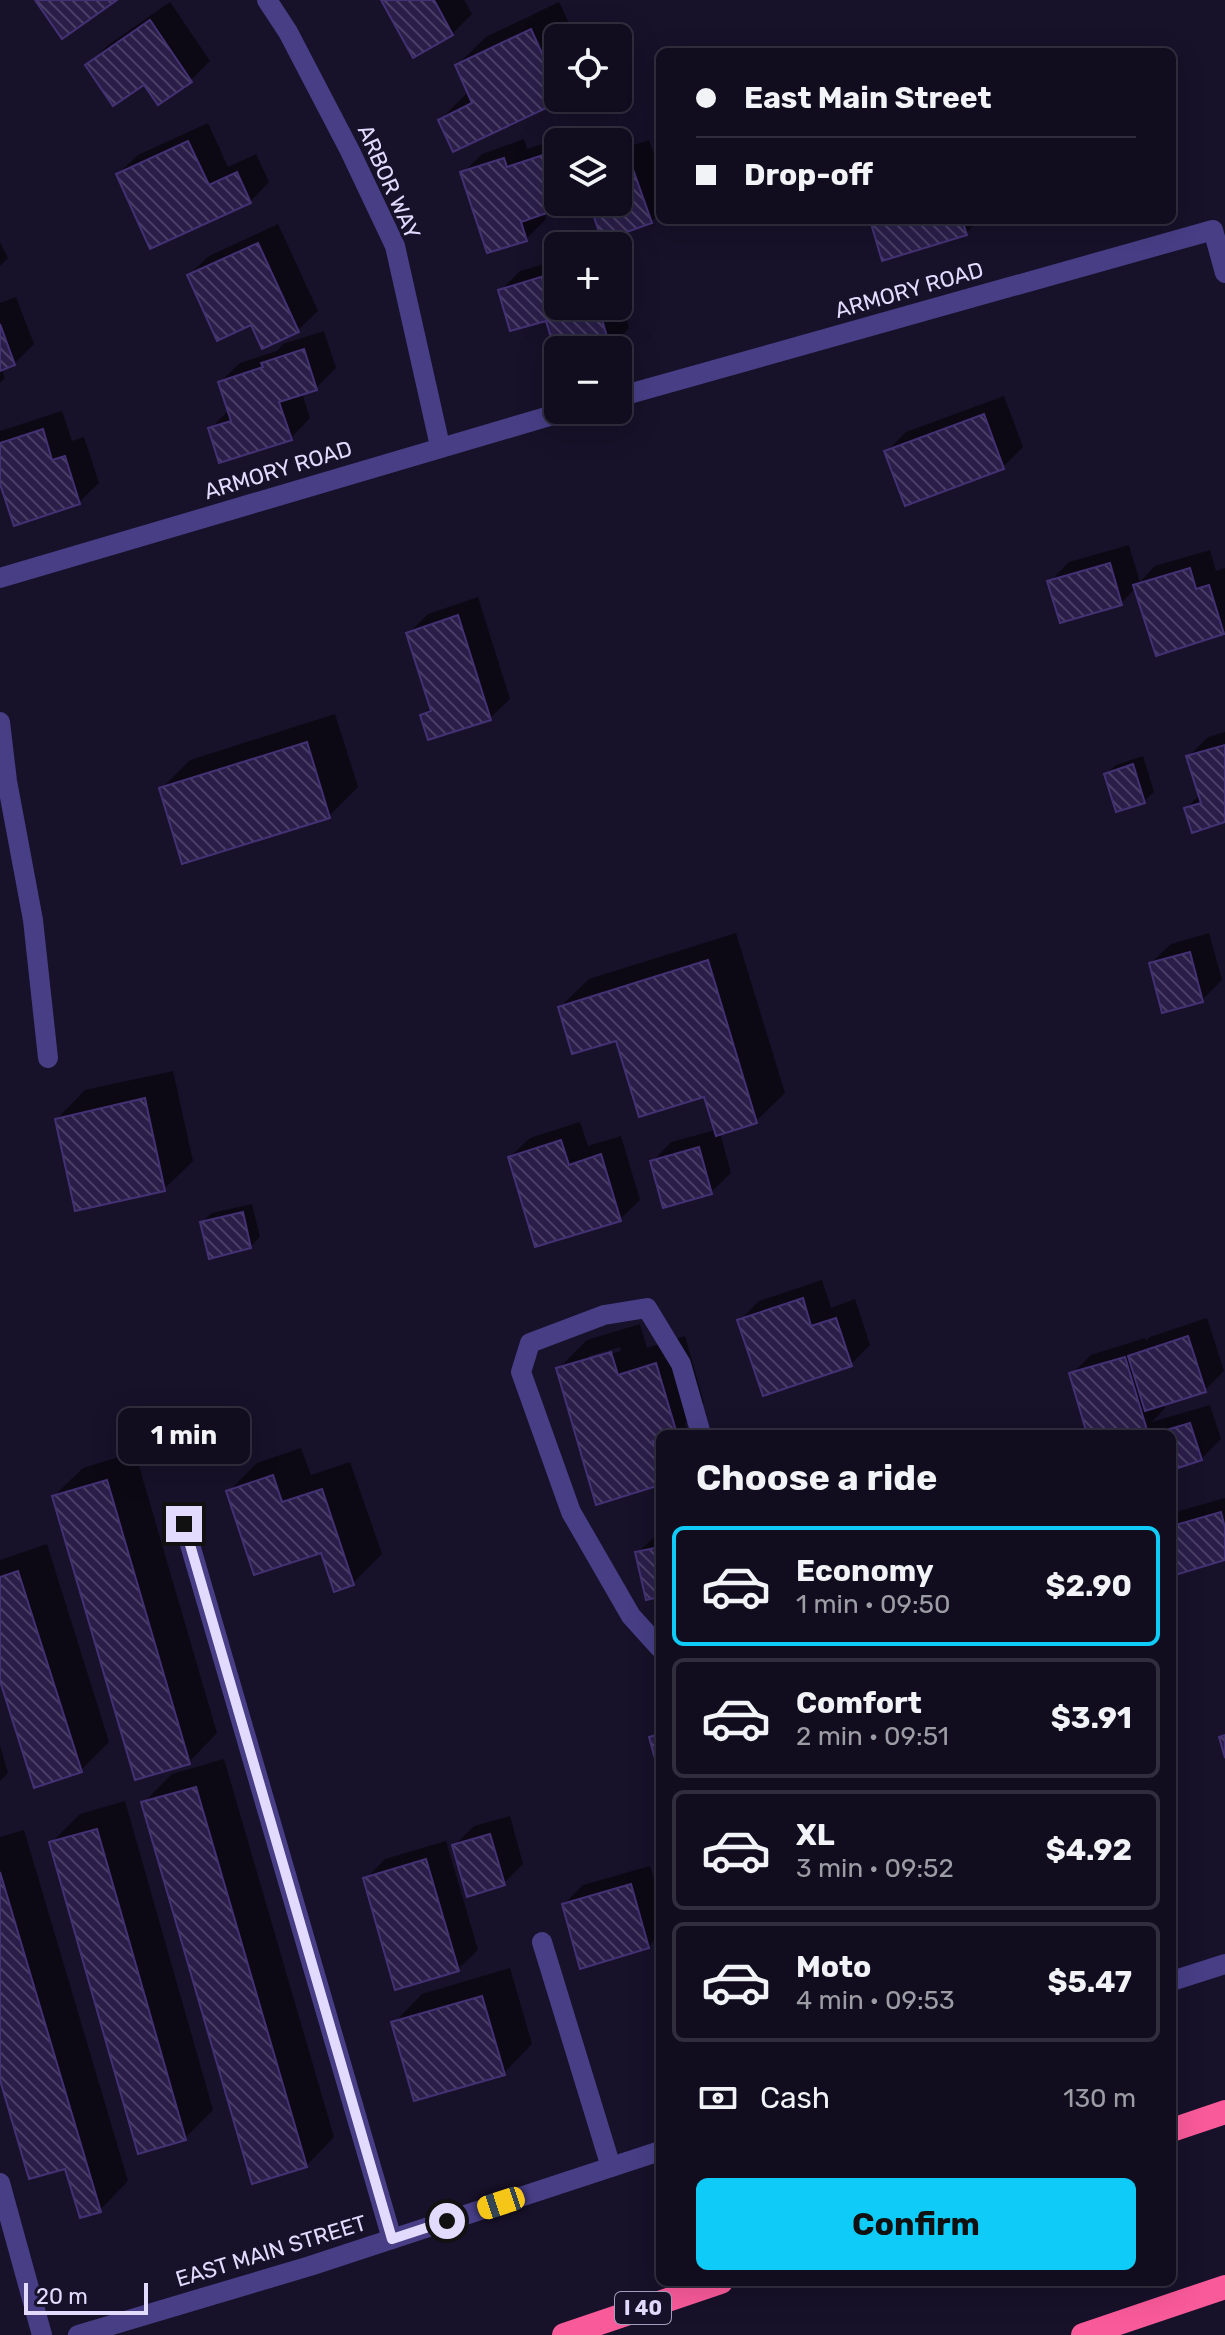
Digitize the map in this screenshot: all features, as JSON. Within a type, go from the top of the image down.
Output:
[{"type":"highway","points":[[1176,2129],[1225,2112]]},
{"type":"highway","name":"I 40","points":[[564,2335],[709,2286]]},
{"type":"highway","points":[[1083,2335],[1225,2287]]},
{"type":"street","name":"ARBOR WAY","points":[[267,0],[288,32],[350,151],[395,246],[440,446]]},
{"type":"street","name":"ARMORY ROAD","points":[[632,393],[1213,230],[1225,273]]},
{"type":"street","name":"ARMORY ROAD","points":[[0,578],[544,417]]},
{"type":"street","points":[[0,722],[7,781],[33,920],[48,1058]]},
{"type":"street","points":[[656,1644],[631,1616],[571,1512],[521,1372],[530,1343],[604,1315],[647,1308],[681,1364],[700,1430]]},
{"type":"street","points":[[184,1524],[392,2239]]},
{"type":"street","points":[[542,1942],[611,2167]]},
{"type":"street","points":[[1176,1980],[1225,1964]]},
{"type":"street","name":"EAST MAIN STREET","points":[[78,2335],[310,2266],[656,2152]]},
{"type":"street","points":[[0,2183],[42,2335]]},
{"type":"building","points":[[35,0],[117,0],[62,39]]},
{"type":"building","points":[[381,0],[434,0],[453,35],[413,58]]},
{"type":"building","points":[[150,20],[192,82],[158,105],[144,85],[113,106],[85,65]]},
{"type":"building","points":[[531,29],[544,58],[544,109],[453,152],[438,120],[472,103],[455,65]]},
{"type":"building","points":[[188,141],[209,185],[237,172],[251,203],[150,249],[116,174]]},
{"type":"building","points":[[543,155],[544,214],[521,222],[527,241],[487,253],[460,172],[504,158],[507,167]]},
{"type":"building","points":[[632,166],[652,223],[627,232],[599,232],[594,216],[632,216]]},
{"type":"building","points":[[871,224],[963,224],[967,235],[882,261]]},
{"type":"building","points":[[258,243],[299,332],[262,349],[251,325],[217,341],[187,275]]},
{"type":"building","points":[[544,276],[544,320],[602,320],[607,336],[550,336],[546,321],[510,331],[498,290]]},
{"type":"building","points":[[0,324],[15,365],[0,371]]},
{"type":"building","points":[[304,349],[317,390],[279,402],[292,440],[219,463],[208,428],[231,421],[218,382]]},
{"type":"building","points":[[984,414],[1004,469],[905,506],[884,451]]},
{"type":"building","points":[[43,429],[52,460],[65,456],[80,504],[14,526],[0,484],[0,443]]},
{"type":"building","points":[[1110,563],[1122,605],[1060,623],[1047,581]]},
{"type":"building","points":[[1190,568],[1196,589],[1209,585],[1224,634],[1156,656],[1133,585]]},
{"type":"building","points":[[458,615],[491,720],[428,740],[420,715],[431,711],[406,633]]},
{"type":"building","points":[[307,742],[330,818],[182,864],[159,788]]},
{"type":"building","points":[[1225,745],[1225,822],[1192,833],[1184,808],[1201,803],[1186,756]]},
{"type":"building","points":[[1133,764],[1145,803],[1116,812],[1104,774]]},
{"type":"building","points":[[1190,952],[1203,1002],[1162,1013],[1149,963]]},
{"type":"building","points":[[708,960],[757,1123],[716,1136],[704,1097],[639,1117],[616,1041],[572,1054],[558,1007]]},
{"type":"building","points":[[145,1098],[165,1191],[75,1211],[55,1119]]},
{"type":"building","points":[[561,1140],[569,1165],[601,1154],[621,1221],[535,1247],[508,1157]]},
{"type":"building","points":[[699,1147],[712,1194],[663,1208],[650,1161]]},
{"type":"building","points":[[243,1212],[251,1248],[209,1259],[200,1222]]},
{"type":"building","points":[[803,1298],[811,1326],[836,1318],[852,1366],[763,1396],[737,1320]]},
{"type":"building","points":[[1188,1336],[1206,1392],[1145,1411],[1128,1356]]},
{"type":"building","points":[[611,1352],[618,1375],[656,1363],[676,1430],[656,1430],[656,1440],[653,1441],[656,1486],[596,1505],[556,1368]]},
{"type":"building","points":[[1125,1357],[1147,1430],[1086,1430],[1069,1373]]},
{"type":"building","points":[[1190,1423],[1202,1460],[1176,1469],[1176,1430],[1166,1430]]},
{"type":"building","points":[[273,1475],[282,1502],[322,1489],[354,1585],[334,1592],[321,1553],[254,1575],[226,1491]]},
{"type":"building","points":[[107,1480],[190,1764],[135,1780],[52,1496]]},
{"type":"building","points":[[1221,1512],[1225,1528],[1225,1560],[1176,1575],[1176,1525]]},
{"type":"building","points":[[656,1548],[656,1598],[646,1600],[635,1552]]},
{"type":"building","points":[[18,1571],[82,1772],[34,1788],[0,1681],[0,1577]]},
{"type":"building","points":[[656,1735],[656,1762],[649,1737]]},
{"type":"building","points":[[1225,1735],[1225,1758],[1219,1737]]},
{"type":"building","points":[[196,1787],[307,2167],[252,2184],[141,1802]]},
{"type":"building","points":[[97,1829],[186,2140],[138,2154],[49,1842]]},
{"type":"building","points":[[490,1834],[505,1885],[467,1897],[452,1845]]},
{"type":"building","points":[[426,1859],[459,1971],[395,1990],[363,1878]]},
{"type":"building","points":[[0,1872],[101,2212],[80,2218],[65,2169],[29,2179],[0,2080]]},
{"type":"building","points":[[631,1884],[649,1948],[580,1969],[562,1904]]},
{"type":"building","points":[[482,1996],[505,2075],[414,2101],[391,2022]]},
{"type":"route","points":[[184,1524],[392,2239],[447,2221]]}]
